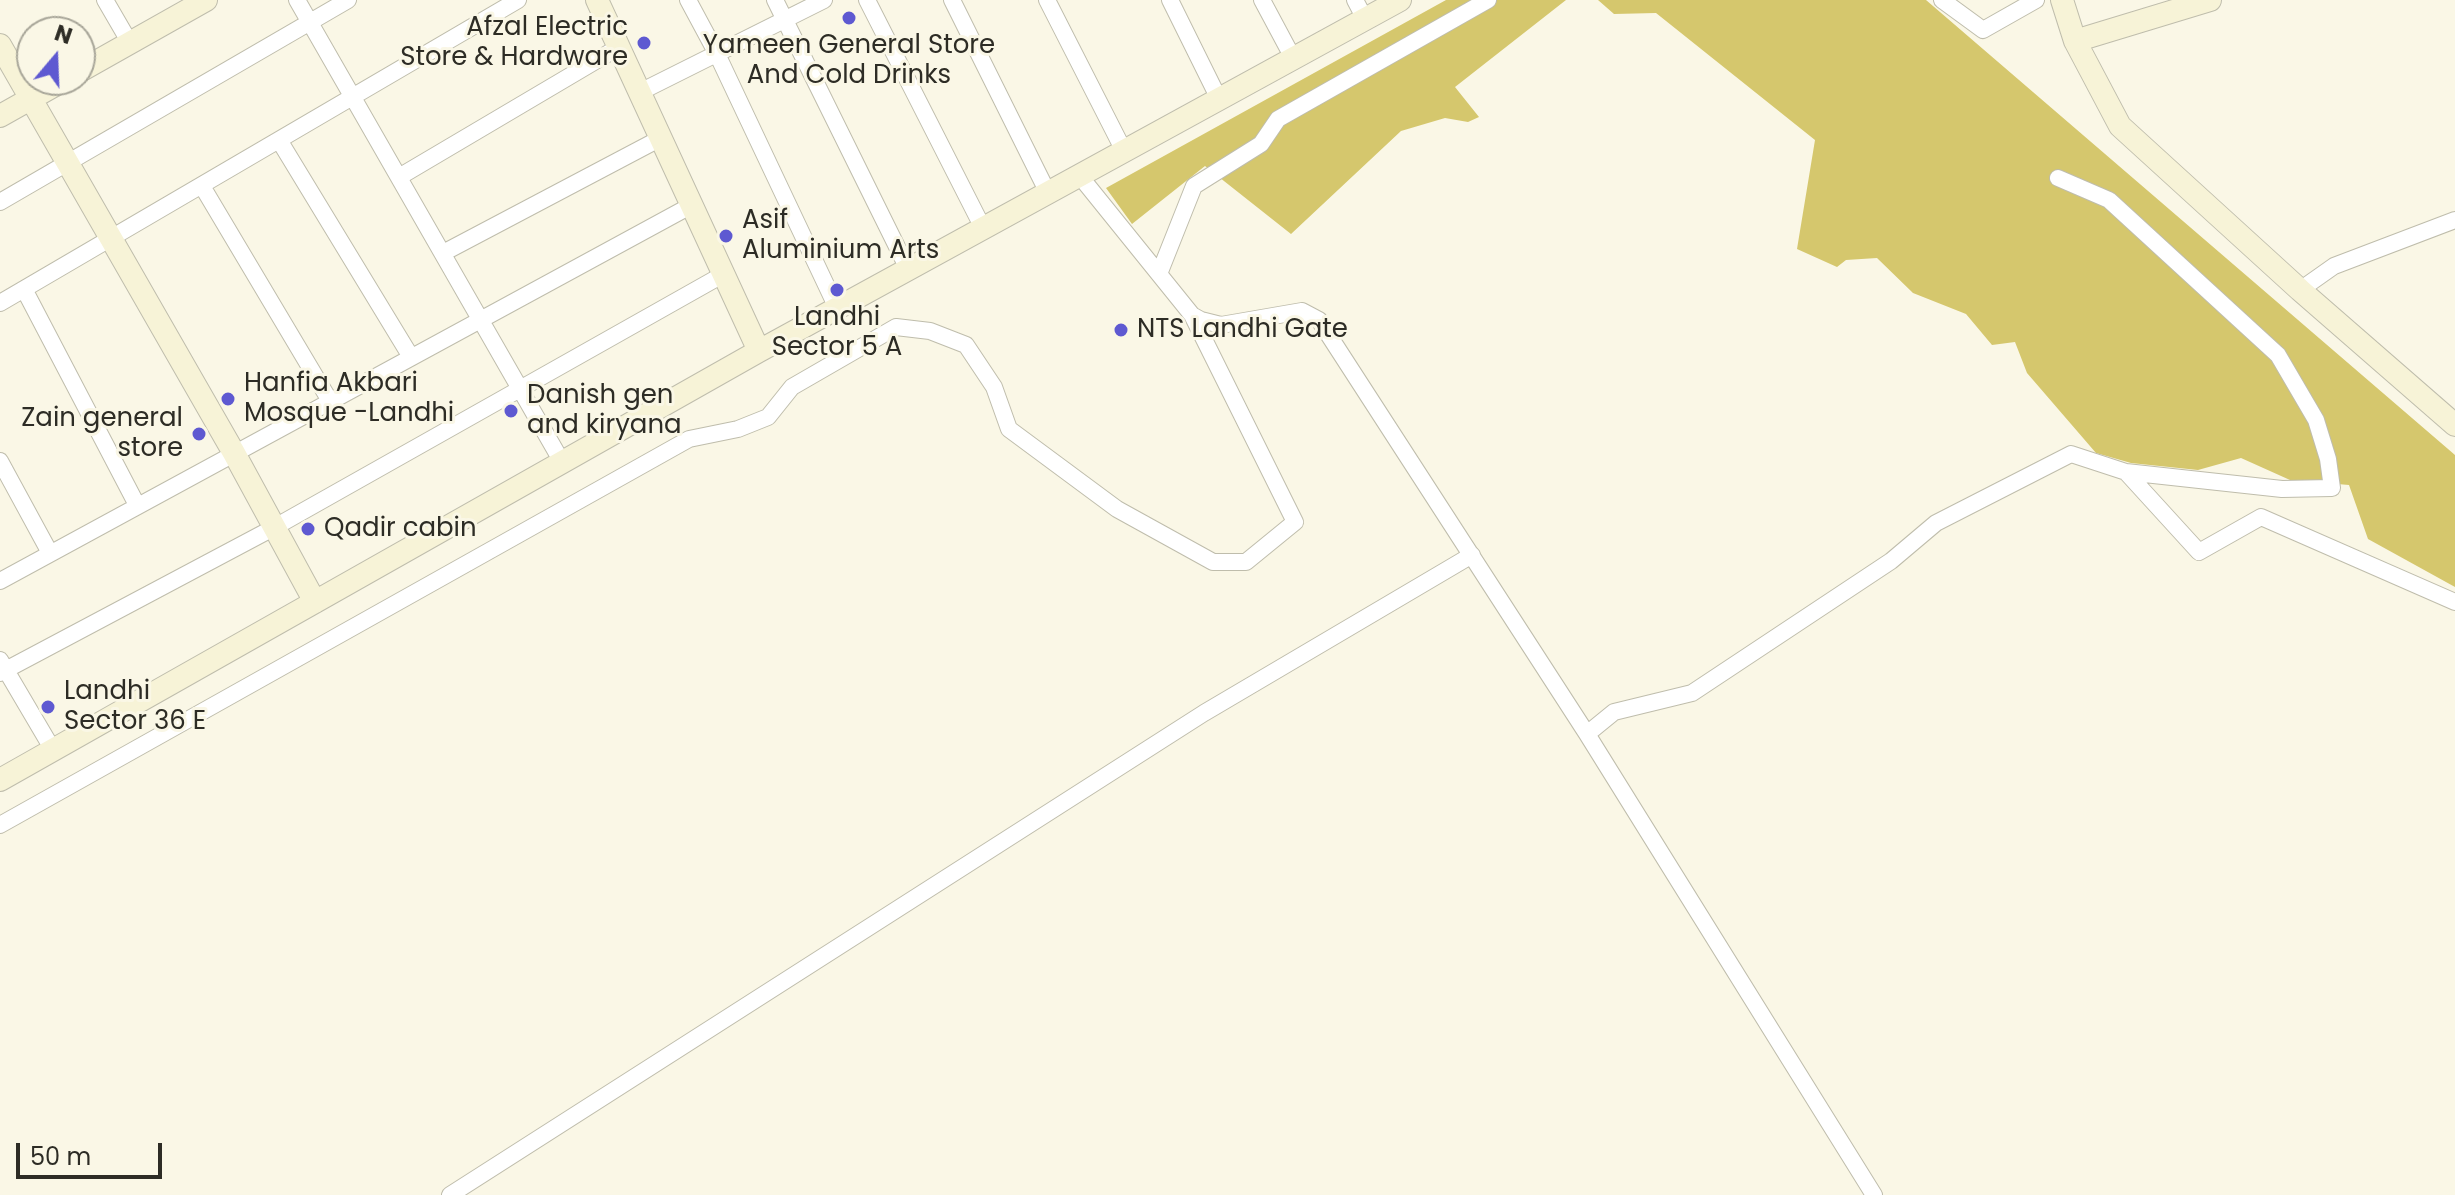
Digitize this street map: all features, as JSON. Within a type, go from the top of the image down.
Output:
[{"type":"street","points":[[105,0],[130,43]]},
{"type":"street","points":[[96,62],[206,0]]},
{"type":"street","points":[[297,0],[562,462]]},
{"type":"street","points":[[0,202],[348,0]]},
{"type":"street","points":[[0,303],[518,0]]},
{"type":"street","points":[[597,0],[759,351]]},
{"type":"street","points":[[688,0],[717,54],[837,308]]},
{"type":"street","points":[[775,0],[908,269]]},
{"type":"street","points":[[640,92],[824,0]]},
{"type":"street","points":[[867,0],[983,228]]},
{"type":"street","points":[[952,0],[1048,193]]},
{"type":"street","points":[[1047,0],[1124,151]]},
{"type":"street","points":[[1170,0],[1219,99]]},
{"type":"street","points":[[1262,0],[1293,58]]},
{"type":"street","points":[[0,780],[759,351],[1293,58],[1360,10],[1400,0]]},
{"type":"street","points":[[1159,274],[1194,186],[1261,144],[1278,119],[1488,0]]},
{"type":"street","points":[[1942,0],[1983,30],[2036,0]]},
{"type":"street","points":[[2062,0],[2075,41],[2120,126],[2300,290],[2455,425]]},
{"type":"street","points":[[2075,41],[2210,0]]},
{"type":"street","points":[[0,45],[234,453],[315,602]]},
{"type":"street","points":[[399,177],[619,47]]},
{"type":"street","points":[[0,116],[36,96]]},
{"type":"street","points":[[443,253],[661,138]]},
{"type":"street","points":[[279,140],[411,357]]},
{"type":"street","points":[[0,825],[689,439],[738,429],[768,417],[792,387],[896,327],[930,331],[966,345],[994,387],[1009,429],[1117,509],[1213,562],[1246,562],[1295,522],[1192,315],[1079,175]]},
{"type":"street","points":[[1587,734],[1614,712],[1692,693],[1891,561],[1936,523],[2071,454],[2126,472],[2282,489],[2332,488],[2328,459],[2316,420],[2278,355],[2109,200],[2058,178]]},
{"type":"street","points":[[202,186],[330,401]]},
{"type":"street","points":[[0,581],[692,205]]},
{"type":"street","points":[[2300,290],[2334,266],[2455,220]]},
{"type":"street","points":[[53,750],[2,668],[275,527],[724,274]]},
{"type":"street","points":[[24,289],[137,505]]},
{"type":"street","points":[[1192,315],[1221,325],[1302,311],[1319,320],[1587,734],[1874,1195]]},
{"type":"street","points":[[0,461],[50,553]]},
{"type":"street","points":[[2126,472],[2199,552],[2261,517],[2455,602]]},
{"type":"street","points":[[450,1195],[1204,713],[1472,555]]},
{"type":"shaded area","points":[[1446,0],[1566,0],[1455,87],[1479,117],[1468,122],[1445,118],[1401,131],[1291,234],[1205,166],[1132,224],[1106,188]]},
{"type":"shaded area","points":[[1598,0],[1926,0],[2455,455],[2455,587],[2368,539],[2349,485],[2290,480],[2241,458],[2198,470],[2131,463],[2096,453],[2027,373],[2015,342],[1992,345],[1966,314],[1913,293],[1877,258],[1846,260],[1837,267],[1797,249],[1815,140],[1656,13],[1614,14]]},
{"type":"place","name":"Yameen General Store And Cold Drinks","points":[[849,18]]},
{"type":"place","name":"Afzal Electric Store & Hardware","points":[[644,43]]},
{"type":"place","name":"Asif Aluminium Arts","points":[[726,236]]},
{"type":"place","name":"Landhi Sector 5 A","points":[[837,290]]},
{"type":"place","name":"NTS Landhi Gate","points":[[1121,330]]},
{"type":"place","name":"Hanfia Akbari Mosque -Landhi","points":[[228,399]]},
{"type":"place","name":"Danish gen and kiryana","points":[[511,411]]},
{"type":"place","name":"Zain general store","points":[[199,434]]},
{"type":"place","name":"Qadir cabin","points":[[308,529]]},
{"type":"place","name":"Landhi Sector 36 E","points":[[48,707]]}]
